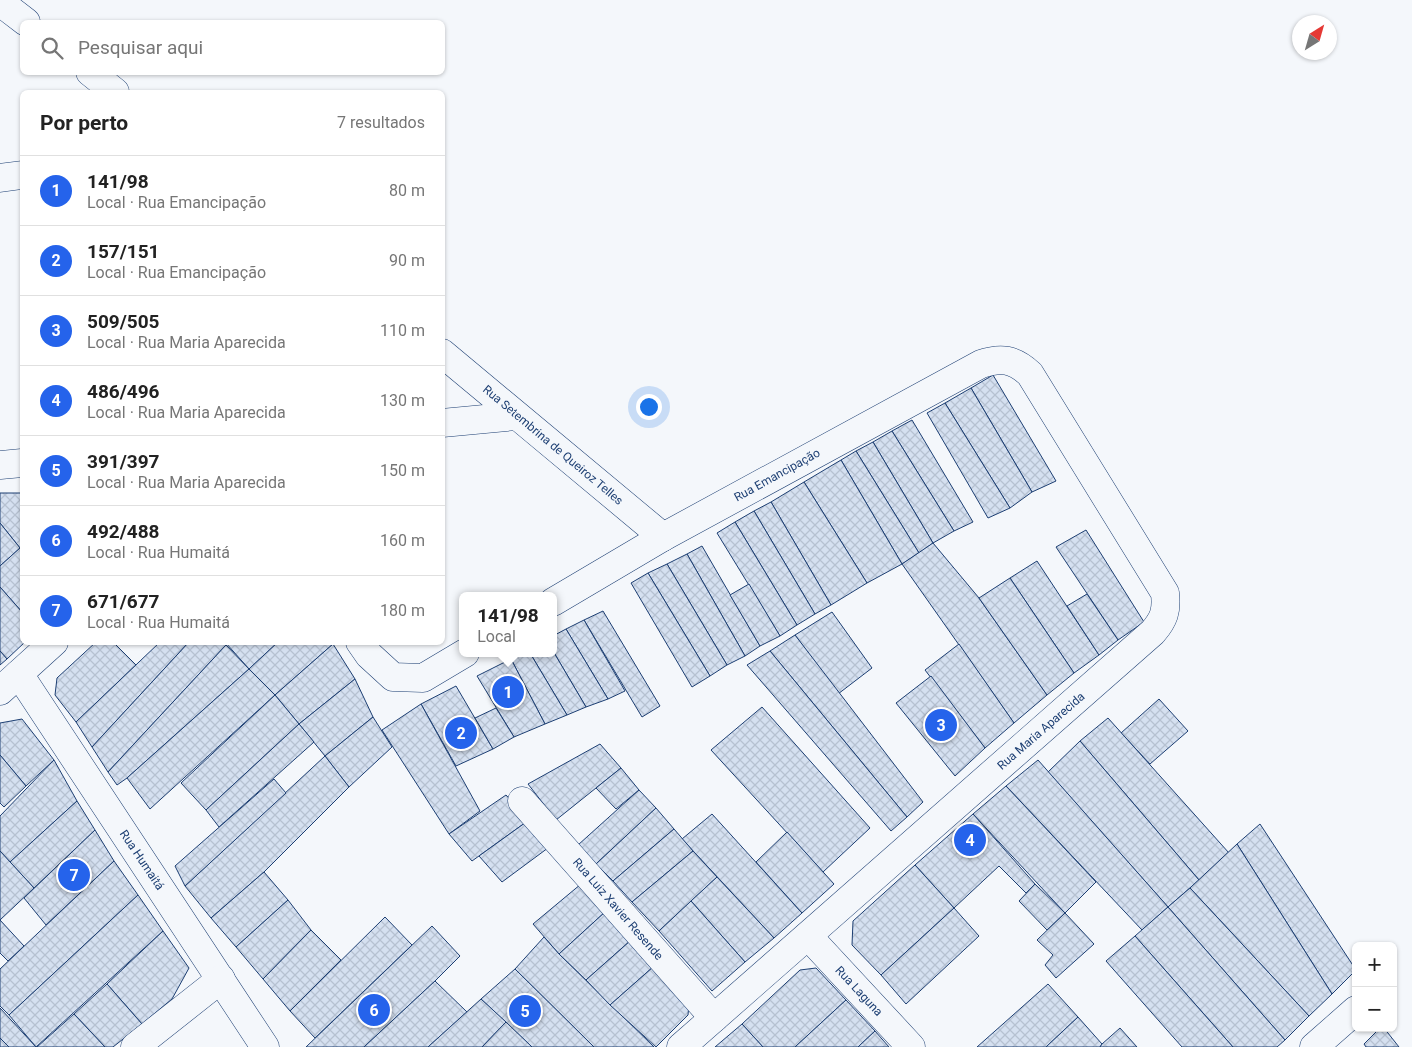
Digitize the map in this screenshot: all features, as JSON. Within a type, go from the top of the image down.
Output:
[{"type":"street","points":[[0,2],[23,20]]},
{"type":"street","points":[[94,75],[112,90]]},
{"type":"street","points":[[0,178],[20,175]]},
{"type":"street","name":"Rua Setembrina de Queiroz Telles","points":[[445,356],[663,537]]},
{"type":"street","name":"Rua Emancipação","points":[[557,600],[663,537],[981,364],[994,360],[1006,360]]},
{"type":"street","name":"Rua Maria Aparecida","points":[[681,1047],[1153,632],[1164,620],[1167,607],[1165,593],[1158,579],[1030,374],[1019,364],[1006,360]]},
{"type":"street","points":[[445,423],[516,416]]},
{"type":"street","points":[[0,465],[20,463]]},
{"type":"street","points":[[9,683],[51,645]]},
{"type":"street","points":[[362,645],[369,655],[393,676],[423,678],[459,657]]},
{"type":"street","name":"Rua Humaitá","points":[[9,683],[221,979],[265,1047]]},
{"type":"street","name":"Rua Luiz Xavier Resende","points":[[522,801],[714,1018]]},
{"type":"street","name":"Rua Laguna","points":[[808,936],[911,1047]]},
{"type":"street","points":[[136,1047],[221,979]]},
{"type":"street","points":[[1314,1047],[1352,1014]]},
{"type":"building","points":[[993,375],[1056,481],[1032,492],[971,388]]},
{"type":"building","points":[[971,388],[1032,492],[1010,508],[945,403]]},
{"type":"building","points":[[945,403],[1010,508],[988,518],[927,413]]},
{"type":"building","points":[[912,420],[973,522],[954,531],[892,431]]},
{"type":"building","points":[[892,431],[954,531],[933,543],[873,442]]},
{"type":"building","points":[[873,442],[933,543],[919,553],[856,451]]},
{"type":"building","points":[[856,451],[919,553],[902,564],[841,460]]},
{"type":"building","points":[[841,460],[902,564],[867,583],[804,482]]},
{"type":"building","points":[[804,482],[867,583],[831,605],[771,502]]},
{"type":"building","points":[[0,493],[20,493],[20,548],[0,523]]},
{"type":"building","points":[[771,502],[831,605],[815,614],[754,511]]},
{"type":"building","points":[[754,511],[815,614],[797,625],[735,522]]},
{"type":"building","points":[[735,522],[797,625],[780,636],[717,533]]},
{"type":"building","points":[[0,523],[20,548],[0,566]]},
{"type":"building","points":[[1086,530],[1144,622],[1118,640],[1056,547]]},
{"type":"building","points":[[933,543],[979,598],[1047,695],[1014,723],[902,564]]},
{"type":"building","points":[[702,546],[760,646],[745,656],[687,554]]},
{"type":"building","points":[[20,548],[20,610],[0,587],[0,566]]},
{"type":"building","points":[[687,554],[745,656],[727,665],[667,564]]},
{"type":"building","points":[[1037,561],[1099,655],[1074,673],[1010,578]]},
{"type":"building","points":[[667,564],[727,665],[710,676],[648,573]]},
{"type":"building","points":[[648,573],[710,676],[692,687],[631,583]]},
{"type":"building","points":[[1010,578],[1074,673],[1047,695],[979,598]]},
{"type":"building","points":[[749,584],[780,636],[760,646],[730,595]]},
{"type":"building","points":[[0,587],[20,610],[20,645],[22,645],[7,659],[0,651]]},
{"type":"building","points":[[1087,594],[1118,640],[1099,655],[1067,606]]},
{"type":"building","points":[[603,611],[660,706],[642,717],[584,620]]},
{"type":"building","points":[[832,612],[872,668],[838,694],[795,635]]},
{"type":"building","points":[[584,620],[625,691],[608,699],[566,629]]},
{"type":"building","points":[[566,629],[608,699],[586,707],[557,657],[557,634]]},
{"type":"building","points":[[795,635],[923,802],[907,817],[770,651]]},
{"type":"building","points":[[959,644],[1014,723],[985,748],[925,670]]},
{"type":"building","points":[[93,645],[116,645],[136,665],[76,722],[55,695],[57,678]]},
{"type":"building","points":[[157,645],[186,645],[92,747],[76,722]]},
{"type":"building","points":[[186,645],[226,645],[108,772],[92,747]]},
{"type":"building","points":[[226,645],[249,669],[117,785],[108,772]]},
{"type":"building","points":[[228,645],[275,645],[249,669]]},
{"type":"building","points":[[275,645],[332,645],[275,695],[249,669]]},
{"type":"building","points":[[332,645],[355,679],[299,724],[275,695]]},
{"type":"building","points":[[0,651],[7,659],[0,665]]},
{"type":"building","points":[[770,651],[907,817],[891,831],[747,665]]},
{"type":"building","points":[[515,657],[532,657],[567,715],[545,724],[511,659]]},
{"type":"building","points":[[532,657],[557,657],[586,707],[567,715]]},
{"type":"building","points":[[511,659],[545,724],[514,737],[477,676]]},
{"type":"building","points":[[249,669],[275,695],[150,809],[127,778]]},
{"type":"building","points":[[931,676],[985,748],[955,776],[896,703]]},
{"type":"building","points":[[355,679],[373,717],[325,756],[299,724]]},
{"type":"building","points":[[456,686],[493,749],[456,766],[421,704]]},
{"type":"building","points":[[275,695],[299,724],[206,810],[181,783]]},
{"type":"building","points":[[1159,699],[1188,731],[1150,764],[1121,733]]},
{"type":"building","points":[[421,704],[480,811],[449,834],[382,730]]},
{"type":"building","points":[[762,707],[870,828],[823,872],[711,750]]},
{"type":"building","points":[[496,708],[514,737],[493,749],[475,718]]},
{"type":"building","points":[[373,717],[392,747],[349,787],[325,756]]},
{"type":"building","points":[[1108,718],[1229,853],[1199,880],[1080,741]]},
{"type":"building","points":[[22,719],[54,760],[26,786],[0,755],[0,723]]},
{"type":"building","points":[[299,724],[314,742],[219,827],[206,810]]},
{"type":"building","points":[[1080,741],[1199,880],[1168,907],[1048,772]]},
{"type":"building","points":[[600,744],[621,768],[556,820],[528,784]]},
{"type":"building","points":[[0,755],[26,786],[4,807],[0,803]]},
{"type":"building","points":[[325,756],[349,787],[264,872],[211,918],[185,886]]},
{"type":"building","points":[[54,760],[77,801],[10,862],[0,851],[0,816]]},
{"type":"building","points":[[1038,760],[1168,907],[1142,930],[1006,786]]},
{"type":"building","points":[[621,768],[639,790],[616,809],[596,788]]},
{"type":"building","points":[[274,779],[286,793],[185,886],[175,866]]},
{"type":"building","points":[[1006,786],[1096,882],[1065,913],[973,814]]},
{"type":"building","points":[[639,790],[656,808],[596,864],[578,845]]},
{"type":"building","points":[[506,795],[529,820],[472,861],[449,834]]},
{"type":"building","points":[[77,801],[95,830],[34,888],[10,862]]},
{"type":"building","points":[[656,808],[674,829],[613,881],[596,864]]},
{"type":"building","points":[[712,814],[802,913],[774,938],[682,839]]},
{"type":"building","points":[[973,814],[1035,884],[1026,893],[999,866],[954,908],[915,865]]},
{"type":"building","points":[[529,820],[552,845],[502,882],[479,856]]},
{"type":"building","points":[[1260,824],[1352,964],[1352,974],[1332,994],[1237,844]]},
{"type":"building","points":[[674,829],[693,851],[632,902],[613,881]]},
{"type":"building","points":[[95,830],[114,861],[46,925],[24,898]]},
{"type":"building","points":[[787,832],[834,884],[802,913],[756,862]]},
{"type":"building","points":[[1237,844],[1332,994],[1309,1016],[1190,888]]},
{"type":"building","points":[[0,851],[34,888],[0,920]]},
{"type":"building","points":[[693,851],[717,877],[659,931],[632,902]]},
{"type":"building","points":[[114,861],[138,895],[9,1015],[0,1006],[0,969]]},
{"type":"building","points":[[915,865],[954,908],[881,975],[852,945],[853,921]]},
{"type":"building","points":[[264,872],[288,900],[236,947],[211,918]]},
{"type":"building","points":[[717,877],[774,938],[745,962],[691,901]]},
{"type":"building","points":[[581,884],[605,912],[559,954],[533,924]]},
{"type":"building","points":[[1035,884],[1065,913],[1047,930],[1019,901]]},
{"type":"building","points":[[1190,888],[1309,1016],[1285,1040],[1168,907]]},
{"type":"building","points":[[138,895],[163,931],[36,1047],[9,1015]]},
{"type":"building","points":[[288,900],[311,930],[263,979],[236,947]]},
{"type":"building","points":[[691,901],[745,962],[712,991],[659,931]]},
{"type":"building","points":[[1168,907],[1285,1040],[1277,1047],[1233,1047],[1135,936]]},
{"type":"building","points":[[954,908],[979,936],[906,1004],[881,975]]},
{"type":"building","points":[[605,912],[630,941],[586,980],[559,954]]},
{"type":"building","points":[[1065,913],[1094,944],[1056,978],[1045,965],[1053,955],[1037,940]]},
{"type":"building","points":[[385,917],[412,945],[315,1038],[290,1011]]},
{"type":"building","points":[[0,920],[24,946],[8,961],[0,953]]},
{"type":"building","points":[[432,926],[460,956],[435,981],[364,1047],[306,1047]]},
{"type":"building","points":[[311,930],[341,960],[290,1011],[263,979]]},
{"type":"building","points":[[163,931],[189,968],[172,999],[142,1024],[107,984]]},
{"type":"building","points":[[1135,936],[1233,1047],[1182,1047],[1106,961]]},
{"type":"building","points":[[544,937],[654,1047],[594,1047],[515,969]]},
{"type":"building","points":[[630,941],[653,967],[610,1005],[586,980]]},
{"type":"building","points":[[653,967],[689,1004],[688,1015],[656,1047],[610,1005]]},
{"type":"building","points":[[816,968],[846,1000],[795,1047],[763,1047],[742,1024],[800,970]]},
{"type":"building","points":[[515,969],[594,1047],[532,1047],[481,999]]},
{"type":"building","points":[[435,981],[467,1012],[428,1047],[364,1047]]},
{"type":"building","points":[[107,984],[142,1024],[113,1047],[105,1047],[74,1014]]},
{"type":"building","points":[[1048,984],[1078,1017],[1046,1047],[977,1047]]},
{"type":"building","points":[[481,999],[506,1022],[482,1047],[428,1047]]},
{"type":"building","points":[[846,1000],[875,1031],[858,1047],[795,1047]]},
{"type":"building","points":[[0,1008],[36,1047],[9,1047],[0,1038]]},
{"type":"building","points":[[74,1014],[105,1047],[37,1047]]},
{"type":"building","points":[[1078,1017],[1102,1044],[1100,1047],[1046,1047]]},
{"type":"building","points":[[506,1022],[532,1047],[482,1047]]},
{"type":"building","points":[[742,1024],[763,1047],[715,1047]]},
{"type":"building","points":[[1120,1028],[1137,1047],[1100,1047],[1102,1044]]},
{"type":"building","points":[[875,1031],[889,1047],[858,1047]]},
{"type":"building","points":[[1376,1032],[1387,1032],[1399,1047],[1366,1047],[1364,1044]]},
{"type":"building","points":[[0,1038],[9,1047],[0,1047]]},
{"type":"place","name":"141/98","points":[[508,692]]},
{"type":"place","name":"509/505","points":[[941,725]]},
{"type":"place","name":"157/151","points":[[461,733]]},
{"type":"place","name":"486/496","points":[[970,840]]},
{"type":"place","name":"671/677","points":[[74,875]]},
{"type":"place","name":"492/488","points":[[374,1010]]},
{"type":"place","name":"391/397","points":[[525,1011]]}]
